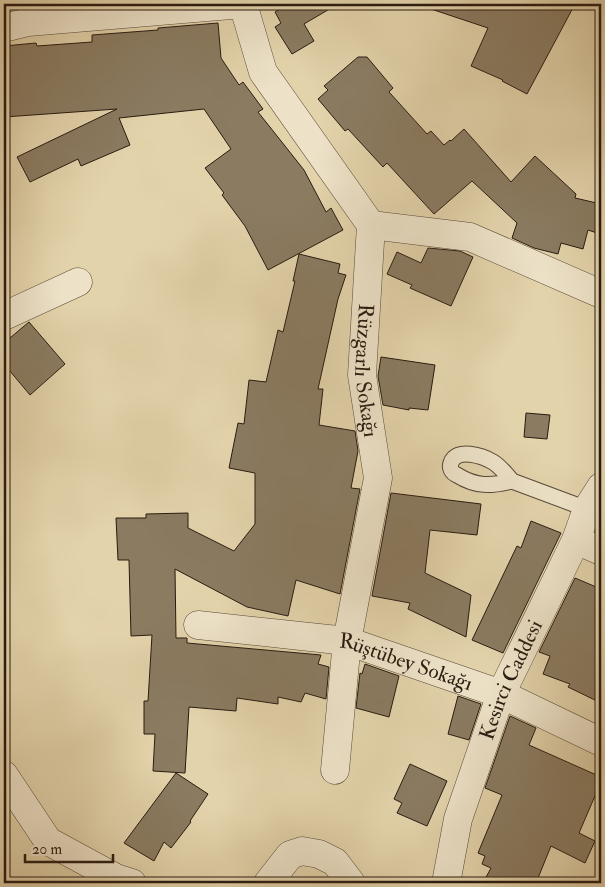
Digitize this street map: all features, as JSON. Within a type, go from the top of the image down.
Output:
[{"type":"street","points":[[4,28],[28,22],[244,4],[263,72],[371,225],[470,237],[601,294]]},
{"type":"street","name":"Rüzgarlı Sokağı","points":[[335,770],[347,641],[378,478],[362,375],[371,225]]},
{"type":"street","points":[[4,316],[78,282]]},
{"type":"street","name":"Kesirci Caddesi","points":[[446,883],[458,819],[500,694],[576,540],[594,498]]},
{"type":"street","points":[[576,540],[601,551]]},
{"type":"street","name":"Rüştübey Sokağı","points":[[198,625],[347,641],[500,694],[601,742]]},
{"type":"street","points":[[4,774],[48,841],[116,878],[132,883]]},
{"type":"street","points":[[268,883],[290,855],[302,851],[319,854],[335,862],[351,883]]},
{"type":"lane","points":[[512,481],[594,498]]},
{"type":"building","points":[[284,4],[338,4],[304,24],[314,41],[292,54],[275,27],[281,23],[275,12],[282,8]]},
{"type":"building","points":[[428,4],[575,4],[527,94],[503,80],[471,66],[488,28],[428,8]]},
{"type":"building","points":[[218,23],[221,58],[239,85],[243,82],[263,109],[258,112],[304,170],[326,212],[331,208],[343,230],[268,270],[245,226],[205,168],[231,149],[204,109],[119,118],[130,145],[81,166],[78,159],[30,182],[17,157],[117,109],[4,117],[4,46],[36,43],[37,46],[92,42],[92,35]]},
{"type":"building","points":[[358,57],[367,57],[393,88],[389,92],[427,134],[431,131],[444,145],[464,129],[511,182],[535,156],[576,194],[575,198],[601,204],[601,217],[597,233],[588,230],[583,249],[561,243],[558,254],[534,248],[512,238],[517,223],[472,181],[434,214],[387,163],[383,167],[348,129],[345,131],[318,99],[328,90],[324,86]]},
{"type":"building","points":[[428,248],[460,251],[473,257],[451,306],[410,288],[412,285],[387,274],[397,252],[421,263]]},
{"type":"building","points":[[299,254],[340,264],[338,273],[346,275],[338,299],[318,389],[323,389],[319,425],[355,431],[358,451],[351,488],[360,489],[340,594],[296,580],[288,616],[247,607],[175,569],[176,638],[187,638],[187,643],[321,655],[318,664],[329,667],[326,699],[305,693],[301,702],[278,697],[278,704],[237,698],[236,711],[189,707],[185,773],[153,771],[155,734],[144,734],[144,701],[148,701],[152,635],[131,636],[129,560],[118,560],[116,518],[146,518],[146,514],[188,513],[188,528],[234,551],[255,524],[255,473],[229,468],[238,423],[244,424],[249,380],[266,382],[278,330],[283,332],[295,281],[293,281]]},
{"type":"building","points":[[29,322],[65,364],[30,395],[4,364],[4,343]]},
{"type":"building","points":[[381,357],[435,365],[428,410],[409,408],[409,410],[383,405],[378,376]]},
{"type":"building","points":[[526,413],[550,415],[547,439],[524,437]]},
{"type":"building","points":[[391,493],[481,504],[477,535],[430,530],[425,573],[471,595],[466,637],[408,609],[410,603],[372,596]]},
{"type":"building","points":[[531,521],[561,533],[503,653],[472,640],[517,546],[521,548]]},
{"type":"building","points":[[575,578],[601,589],[601,703],[568,687],[570,684],[543,674],[550,656],[539,652]]},
{"type":"building","points":[[365,664],[399,676],[389,717],[356,708],[360,673],[362,674]]},
{"type":"building","points":[[458,696],[481,704],[469,740],[448,734]]},
{"type":"building","points":[[510,716],[536,728],[529,745],[601,777],[601,782],[579,833],[595,841],[585,863],[551,846],[536,883],[483,883],[491,868],[482,864],[485,856],[478,853],[502,795],[485,788]]},
{"type":"building","points":[[410,764],[447,781],[427,826],[397,813],[402,803],[394,799]]},
{"type":"building","points":[[176,773],[208,794],[191,822],[171,848],[164,842],[154,861],[124,843]]}]
